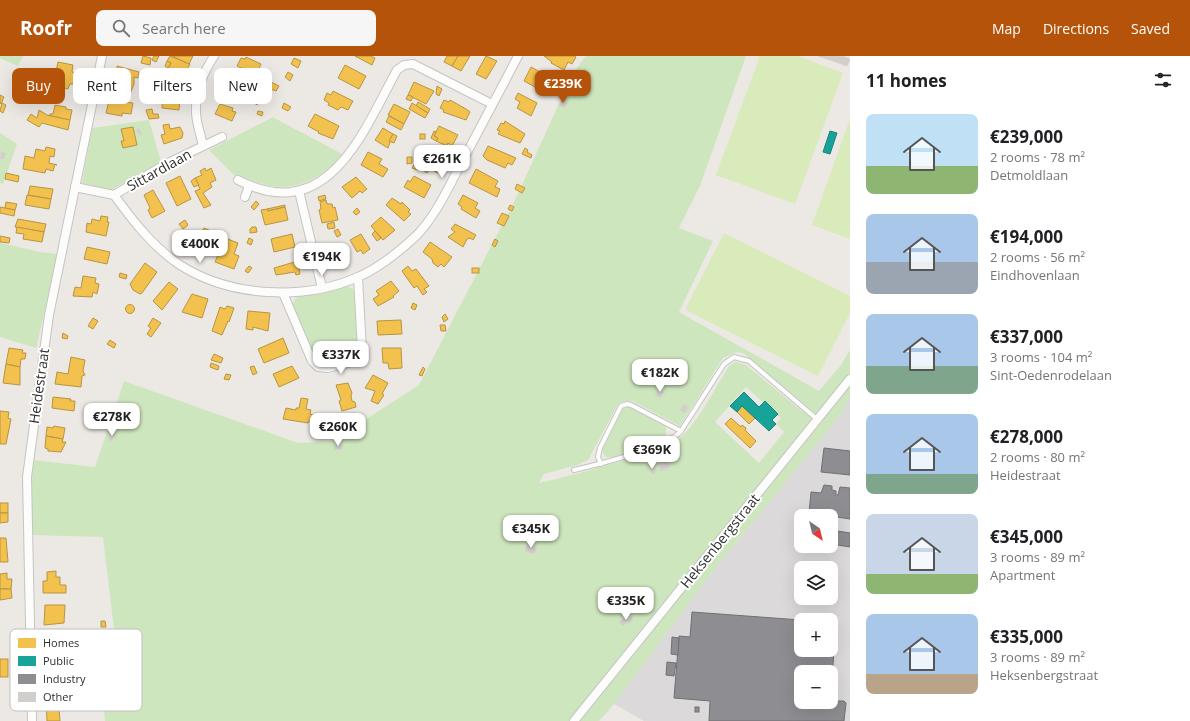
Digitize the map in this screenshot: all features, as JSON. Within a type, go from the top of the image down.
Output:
[{"type":"street","name":"Heidestraat","points":[[30,629],[27,477],[49,315],[102,56]]},
{"type":"street","name":"Sittardlaan","points":[[203,146],[196,113],[198,91],[205,70],[214,56]]},
{"type":"street","points":[[75,187],[114,195],[135,224],[154,243],[180,264],[218,283],[251,291],[283,293],[322,288],[358,277],[388,260],[417,234],[433,214],[518,56]]},
{"type":"street","points":[[238,180],[249,186],[264,190],[299,191],[324,179],[338,168],[349,156],[397,70],[404,64],[413,64],[492,104]]},
{"type":"street","name":"Sittardlaan","points":[[114,195],[166,164],[222,137]]},
{"type":"street","points":[[245,197],[249,186]]},
{"type":"street","points":[[299,191],[322,288]]},
{"type":"street","points":[[283,293],[312,361],[318,367],[328,368],[352,362],[359,358],[362,351],[358,277]]},
{"type":"street","name":"Heksenbergstraat","points":[[574,721],[850,379]]},
{"type":"street","name":"Heidestraat","points":[[32,711],[32,721]]},
{"type":"lane","points":[[574,470],[601,464],[672,439],[681,431],[724,364],[734,357],[749,361],[818,420]]},
{"type":"lane","points":[[601,464],[598,457],[600,448],[619,409],[624,404],[631,405],[681,431]]},
{"type":"shaded area","points":[[850,397],[850,721],[644,721],[614,704],[709,576],[839,417]]},
{"type":"green space","points":[[0,56],[23,56],[18,66],[0,58]]},
{"type":"green space","points":[[586,56],[746,56],[700,186],[679,228],[713,241],[679,312],[819,391],[841,365],[850,350],[850,397],[839,417],[709,576],[614,704],[599,721],[105,721],[104,711],[142,711],[142,629],[114,629],[103,537],[30,535],[33,460],[95,467],[124,381],[298,443],[332,441],[419,385],[516,198],[573,73]],"holes":[[[737,352],[743,353],[806,406],[802,411],[746,365],[736,362],[729,366],[707,403],[688,430],[672,443],[613,463],[539,483],[544,474],[577,465],[588,460],[617,406],[622,402],[632,401],[680,426],[723,358]],[[746,387],[781,418],[776,424],[784,432],[759,463],[715,422]]]},
{"type":"green space","points":[[760,56],[798,56],[843,73],[795,204],[716,175]]},
{"type":"green space","points":[[273,117],[344,155],[327,170],[309,181],[289,187],[278,187],[259,183],[239,175],[237,178],[209,150]]},
{"type":"green space","points":[[850,119],[850,239],[812,225]]},
{"type":"green space","points":[[149,120],[161,162],[111,190],[82,183],[92,128]]},
{"type":"green space","points":[[0,133],[17,144],[3,184],[0,183]]},
{"type":"green space","points":[[724,233],[850,296],[850,313],[818,376],[685,310]]},
{"type":"green space","points":[[0,243],[40,252],[58,254],[36,348],[0,337]]},
{"type":"green space","points":[[347,286],[353,289],[355,293],[358,353],[354,358],[326,365],[316,362],[292,306],[295,299],[299,296]]},
{"type":"green space","points":[[627,406],[666,427],[666,435],[662,440],[616,457],[606,457],[603,453],[602,447],[621,409]]},
{"type":"building: Homes","points":[[143,56],[151,58],[150,65],[141,63]]},
{"type":"building: Homes","points":[[154,56],[159,56],[156,62],[152,60]]},
{"type":"building: Homes","points":[[170,56],[190,64],[188,68],[168,68],[171,63],[167,61]]},
{"type":"building: Homes","points":[[172,56],[193,56],[189,64]]},
{"type":"building: Homes","points":[[355,56],[371,56],[375,58],[372,65]]},
{"type":"building: Homes","points":[[447,56],[458,56],[452,66],[444,62]]},
{"type":"building: Homes","points":[[458,56],[470,56],[461,71],[452,66]]},
{"type":"building: Homes","points":[[486,56],[497,61],[486,79],[476,74]]},
{"type":"building: Homes","points":[[544,56],[576,57],[572,64],[568,62],[564,70],[551,63],[552,62]]},
{"type":"building: Homes","points":[[246,57],[261,64],[259,68],[241,68],[237,66],[241,58],[245,59]]},
{"type":"building: Homes","points":[[294,58],[301,61],[298,68],[291,64]]},
{"type":"building: Homes","points":[[167,61],[171,63],[168,68],[165,66]]},
{"type":"building: Homes","points":[[58,62],[73,65],[73,84],[70,84],[68,89],[65,88],[65,68],[57,68]]},
{"type":"building: Homes","points":[[345,65],[366,76],[359,89],[338,78]]},
{"type":"building: Homes","points":[[531,67],[551,78],[548,82],[553,85],[548,94],[524,81]]},
{"type":"building: Homes","points":[[131,70],[139,72],[138,78],[134,77],[134,84],[131,92]]},
{"type":"building: Homes","points":[[288,72],[293,75],[290,81],[285,77]]},
{"type":"building: Homes","points":[[272,82],[279,86],[276,91],[272,90]]},
{"type":"building: Homes","points":[[414,82],[434,91],[426,104],[408,95]]},
{"type":"building: Homes","points":[[437,86],[442,89],[439,96],[436,94]]},
{"type":"building: Homes","points":[[333,91],[353,101],[348,110],[341,107],[338,110],[328,105],[329,103],[324,100],[327,93],[331,95]]},
{"type":"building: Homes","points":[[518,93],[537,103],[531,116],[517,108],[520,102],[515,99]]},
{"type":"building: Homes","points":[[0,95],[4,97],[1,104],[0,103]]},
{"type":"building: Homes","points":[[408,95],[413,97],[411,101],[406,99]]},
{"type":"building: Homes","points":[[444,100],[449,102],[450,100],[470,112],[466,120],[443,112],[444,110],[440,108]]},
{"type":"building: Homes","points":[[418,102],[430,109],[428,113],[416,106]]},
{"type":"building: Homes","points":[[2,103],[6,105],[3,113],[0,111]]},
{"type":"building: Homes","points":[[133,103],[131,114],[122,113],[122,116],[106,113],[108,104]]},
{"type":"building: Homes","points":[[284,103],[291,107],[288,111],[282,108]]},
{"type":"building: Homes","points":[[412,103],[428,113],[425,118],[409,109]]},
{"type":"building: Homes","points":[[162,104],[180,104],[179,110],[162,108]]},
{"type":"building: Homes","points":[[220,104],[233,108],[232,111],[236,112],[232,121],[215,114]]},
{"type":"building: Homes","points":[[394,104],[410,112],[404,124],[388,115]]},
{"type":"building: Homes","points":[[55,105],[72,110],[70,120],[49,116],[50,114],[53,114]]},
{"type":"building: Homes","points":[[152,109],[153,114],[158,114],[159,118],[149,119],[146,110]]},
{"type":"building: Homes","points":[[39,110],[47,115],[70,120],[68,130],[42,123],[39,127],[27,120],[31,114],[37,118]]},
{"type":"building: Homes","points":[[258,111],[263,112],[262,116],[257,114]]},
{"type":"building: Homes","points":[[315,114],[339,126],[333,139],[318,133],[319,132],[308,126]]},
{"type":"building: Homes","points":[[389,116],[404,124],[401,130],[386,122]]},
{"type":"building: Homes","points":[[505,121],[525,134],[520,143],[498,134],[500,131],[497,130],[501,123],[504,124]]},
{"type":"building: Homes","points":[[169,124],[170,129],[180,127],[183,133],[182,138],[164,144],[161,135],[165,134],[163,125]]},
{"type":"building: Homes","points":[[439,126],[458,135],[452,146],[448,143],[447,146],[436,141],[438,138],[434,136]]},
{"type":"building: Homes","points":[[133,127],[137,145],[123,148],[121,141],[124,141],[121,129]]},
{"type":"building: Homes","points":[[383,128],[393,134],[388,148],[375,140]]},
{"type":"building: Homes","points":[[434,131],[436,132],[434,136],[438,138],[436,141],[431,138]]},
{"type":"building: Homes","points":[[393,134],[397,136],[394,143],[389,141]]},
{"type":"building: Homes","points":[[420,134],[425,134],[425,139],[420,139]]},
{"type":"building: Homes","points":[[488,146],[516,158],[512,165],[508,163],[505,168],[487,160],[483,156]]},
{"type":"building: Homes","points":[[46,147],[55,149],[54,157],[50,156],[49,163],[55,164],[53,171],[46,169],[45,173],[23,169],[25,156],[34,158],[36,149],[45,151]]},
{"type":"building: Homes","points":[[525,148],[528,150],[527,152],[532,155],[531,158],[522,154]]},
{"type":"building: Homes","points":[[425,151],[429,154],[426,160],[421,158]]},
{"type":"building: Homes","points":[[368,152],[382,159],[379,164],[388,169],[383,177],[361,165]]},
{"type":"building: Homes","points":[[429,154],[442,161],[439,165],[442,167],[438,173],[423,165]]},
{"type":"building: Homes","points":[[407,157],[412,157],[412,163],[407,164]]},
{"type":"building: Homes","points":[[414,165],[419,168],[418,170],[412,168]]},
{"type":"building: Homes","points":[[423,165],[430,169],[427,173],[421,169]]},
{"type":"building: Homes","points":[[205,168],[206,171],[211,168],[216,180],[210,183],[212,187],[203,193],[211,205],[204,208],[195,191],[200,189],[195,178],[202,175],[200,171]]},
{"type":"building: Homes","points":[[476,169],[498,181],[495,187],[500,189],[497,197],[469,183]]},
{"type":"building: Homes","points":[[6,173],[19,176],[18,182],[5,179]]},
{"type":"building: Homes","points":[[180,176],[191,199],[177,206],[166,183]]},
{"type":"building: Homes","points":[[414,176],[431,185],[424,198],[404,187],[408,180],[410,182]]},
{"type":"building: Homes","points":[[356,177],[367,189],[362,193],[360,191],[352,198],[342,187]]},
{"type":"building: Homes","points":[[195,178],[199,185],[194,187],[191,181]]},
{"type":"building: Homes","points":[[517,184],[525,188],[522,193],[515,189]]},
{"type":"building: Homes","points":[[30,186],[53,189],[51,199],[28,195]]},
{"type":"building: Homes","points":[[153,190],[165,211],[152,218],[148,210],[150,208],[144,195]]},
{"type":"building: Homes","points":[[27,195],[51,199],[49,209],[25,205]]},
{"type":"building: Homes","points":[[325,195],[326,199],[319,201],[318,197]]},
{"type":"building: Homes","points":[[463,195],[478,203],[475,208],[480,211],[476,218],[461,209],[462,207],[458,204]]},
{"type":"building: Homes","points":[[392,198],[401,204],[402,202],[410,210],[408,212],[411,214],[404,221],[386,205]]},
{"type":"building: Homes","points":[[326,200],[327,204],[332,204],[333,208],[335,207],[338,220],[322,223],[319,210],[321,209],[320,202]]},
{"type":"building: Homes","points":[[256,201],[259,204],[254,210],[251,207]]},
{"type":"building: Homes","points":[[6,202],[17,204],[15,210],[5,208]]},
{"type":"building: Homes","points":[[285,205],[285,207],[268,211],[267,209]]},
{"type":"building: Homes","points":[[510,205],[514,207],[512,211],[508,209]]},
{"type":"building: Homes","points":[[0,207],[15,210],[14,216],[0,213]]},
{"type":"building: Homes","points":[[285,207],[288,220],[265,225],[261,210],[267,209],[268,211]]},
{"type":"building: Homes","points":[[357,208],[360,212],[356,215],[353,212]]},
{"type":"building: Homes","points":[[502,213],[509,216],[504,226],[497,223]]},
{"type":"building: Homes","points":[[101,216],[108,217],[107,222],[109,222],[106,236],[86,232],[87,223],[91,224],[92,219],[100,221]]},
{"type":"building: Homes","points":[[381,217],[395,230],[383,240],[371,226]]},
{"type":"building: Homes","points":[[18,219],[46,224],[44,232],[15,227]]},
{"type":"building: Homes","points":[[185,220],[188,225],[183,229],[179,224]]},
{"type":"building: Homes","points":[[334,222],[335,228],[328,229],[327,224]]},
{"type":"building: Homes","points":[[455,224],[476,235],[473,240],[470,238],[467,239],[463,247],[448,237],[455,232],[451,229]]},
{"type":"building: Homes","points":[[17,227],[44,232],[42,242],[23,239],[24,234],[16,233]]},
{"type":"building: Homes","points":[[252,227],[256,227],[257,232],[250,233],[250,229]]},
{"type":"building: Homes","points":[[204,228],[211,231],[210,236],[199,255],[193,251],[194,248],[185,243],[188,236],[196,240]]},
{"type":"building: Homes","points":[[338,229],[341,235],[337,237],[334,231]]},
{"type":"building: Homes","points":[[375,231],[381,238],[377,241],[372,234]]},
{"type":"building: Homes","points":[[292,234],[295,247],[274,252],[271,239]]},
{"type":"building: Homes","points":[[361,234],[370,249],[363,254],[361,250],[357,252],[350,240]]},
{"type":"building: Homes","points":[[0,236],[10,238],[9,243],[0,242]]},
{"type":"building: Homes","points":[[225,238],[238,243],[234,254],[239,256],[234,269],[215,262]]},
{"type":"building: Homes","points":[[249,238],[253,240],[251,245],[247,243]]},
{"type":"building: Homes","points":[[209,239],[214,241],[211,247],[206,244]]},
{"type":"building: Homes","points":[[495,239],[498,241],[495,247],[492,245]]},
{"type":"building: Homes","points":[[430,242],[452,257],[444,267],[441,264],[438,267],[433,263],[432,259],[423,252]]},
{"type":"building: Homes","points":[[338,246],[339,249],[332,252],[331,249]]},
{"type":"building: Homes","points":[[87,247],[110,252],[107,264],[84,259]]},
{"type":"building: Homes","points":[[339,249],[345,262],[334,267],[329,253]]},
{"type":"building: Homes","points":[[298,261],[300,274],[296,275],[295,272],[276,275],[274,268]]},
{"type":"building: Homes","points":[[145,263],[157,272],[140,294],[133,290],[130,284]]},
{"type":"building: Homes","points":[[249,266],[252,268],[248,273],[245,271]]},
{"type":"building: Homes","points":[[408,266],[412,271],[416,269],[429,286],[424,289],[427,292],[423,295],[417,286],[414,288],[402,271]]},
{"type":"building: Homes","points":[[472,268],[479,268],[479,273],[472,273]]},
{"type":"building: Homes","points":[[120,273],[127,275],[126,279],[119,277]]},
{"type":"building: Homes","points":[[83,276],[96,278],[95,283],[99,284],[97,294],[93,292],[92,297],[73,296],[75,287],[81,288]]},
{"type":"building: Homes","points":[[391,281],[399,291],[393,296],[394,297],[378,306],[373,299],[379,295],[376,291]]},
{"type":"building: Homes","points":[[169,282],[178,289],[162,310],[153,301]]},
{"type":"building: Homes","points":[[192,294],[208,299],[202,318],[182,312]]},
{"type":"building: Homes","points":[[413,303],[417,305],[415,310],[411,308]]},
{"type":"building: Homes","points":[[130,304],[135,309],[130,314],[125,309]]},
{"type":"building: Homes","points":[[227,306],[234,308],[222,335],[212,331],[220,307],[225,309]]},
{"type":"building: Homes","points":[[248,311],[270,313],[268,331],[253,327],[253,330],[246,329]]},
{"type":"building: Homes","points":[[445,314],[448,319],[444,322],[442,317]]},
{"type":"building: Homes","points":[[93,318],[98,321],[93,329],[88,326]]},
{"type":"building: Homes","points":[[153,318],[161,323],[151,337],[147,334],[151,328],[148,326]]},
{"type":"building: Homes","points":[[401,320],[402,334],[378,335],[377,321]]},
{"type":"building: Homes","points":[[440,325],[445,325],[446,331],[441,331]]},
{"type":"building: Homes","points":[[63,333],[68,336],[67,339],[62,338]]},
{"type":"building: Homes","points":[[283,338],[289,353],[264,363],[258,349]]},
{"type":"building: Homes","points":[[110,340],[116,344],[114,348],[107,344]]},
{"type":"building: Homes","points":[[9,348],[23,350],[22,353],[26,353],[25,359],[21,359],[20,367],[6,364]]},
{"type":"building: Homes","points":[[382,348],[401,348],[402,368],[389,369],[388,363],[383,363]]},
{"type":"building: Homes","points":[[214,354],[223,358],[221,363],[211,360]]},
{"type":"building: Homes","points":[[71,357],[85,360],[83,371],[85,375],[82,376],[81,387],[55,384],[57,372],[68,374]]},
{"type":"building: Homes","points":[[211,363],[219,366],[218,370],[210,367]]},
{"type":"building: Homes","points":[[6,364],[20,367],[20,385],[3,383]]},
{"type":"building: Homes","points":[[254,366],[257,373],[253,375],[250,367]]},
{"type":"building: Homes","points":[[292,366],[299,378],[279,387],[273,374]]},
{"type":"building: Homes","points":[[423,367],[425,369],[422,376],[419,375]]},
{"type":"building: Homes","points":[[226,374],[231,375],[229,380],[224,379]]},
{"type":"building: Homes","points":[[373,375],[388,383],[382,394],[384,395],[378,404],[371,401],[375,391],[365,388]]},
{"type":"building: Homes","points":[[348,383],[352,393],[352,401],[355,402],[356,407],[342,411],[339,401],[341,400],[336,385]]},
{"type":"building: Homes","points":[[53,397],[71,399],[70,401],[75,401],[74,411],[52,408]]},
{"type":"building: Homes","points":[[301,398],[308,399],[306,409],[311,410],[310,414],[315,416],[314,422],[309,421],[308,423],[283,419],[286,408],[296,410],[296,408],[299,408]]},
{"type":"building: Homes","points":[[742,406],[755,418],[749,424],[737,412]]},
{"type":"building: Homes","points":[[0,411],[9,412],[8,418],[11,419],[6,444],[0,444]]},
{"type":"building: Homes","points":[[96,411],[105,413],[104,419],[108,420],[107,424],[95,422]]},
{"type":"building: Homes","points":[[731,418],[741,427],[742,425],[746,428],[745,430],[756,441],[750,448],[725,424]]},
{"type":"building: Homes","points":[[54,426],[65,428],[63,439],[46,436],[47,427],[53,428]]},
{"type":"building: Homes","points":[[46,436],[63,439],[62,442],[66,442],[61,452],[48,451],[48,449],[45,448]]},
{"type":"building: Homes","points":[[0,503],[8,503],[8,513],[0,513]]},
{"type":"building: Homes","points":[[0,513],[8,513],[8,522],[0,523]]},
{"type":"building: Homes","points":[[0,538],[6,538],[8,562],[0,562]]},
{"type":"building: Homes","points":[[56,571],[56,577],[60,577],[60,585],[66,585],[66,593],[43,593],[43,581],[47,581],[47,572]]},
{"type":"building: Homes","points":[[7,573],[7,579],[12,579],[11,589],[0,589],[0,574]]},
{"type":"building: Homes","points":[[0,589],[11,589],[12,598],[0,600]]},
{"type":"building: Homes","points":[[45,605],[65,605],[64,623],[44,625]]},
{"type":"building: Homes","points":[[101,621],[105,621],[106,627],[101,627]]},
{"type":"building: Homes","points":[[0,659],[8,659],[8,677],[0,677]]},
{"type":"building: Homes","points":[[47,711],[59,711],[60,721],[47,721]]},
{"type":"building: Public","points":[[830,131],[837,133],[830,154],[823,152]]},
{"type":"building: Public","points":[[744,392],[759,407],[765,401],[778,414],[772,420],[776,424],[769,431],[742,406],[737,412],[730,406]]},
{"type":"building: Industry","points":[[824,448],[850,451],[850,475],[821,472]]},
{"type":"building: Industry","points":[[824,485],[832,486],[832,490],[836,491],[836,495],[838,495],[840,487],[850,488],[850,519],[838,517],[838,509],[809,509],[811,492],[821,493]]},
{"type":"building: Industry","points":[[838,531],[850,533],[850,547],[838,545]]},
{"type":"building: Industry","points":[[692,612],[794,619],[794,657],[834,657],[833,665],[794,665],[794,709],[838,709],[838,701],[844,701],[846,703],[844,721],[709,721],[710,701],[674,698],[679,636],[690,637]]},
{"type":"building: Industry","points":[[672,637],[679,638],[678,655],[671,654]]},
{"type":"building: Industry","points":[[667,662],[676,663],[674,676],[666,675]]},
{"type":"building: Industry","points":[[695,707],[699,707],[699,712],[695,712]]},
{"type":"building: Other","points":[[818,56],[842,56],[850,59],[847,66]]},
{"type":"building: Other","points":[[577,75],[580,78],[577,82],[574,80]]},
{"type":"building: Other","points":[[562,100],[567,103],[564,108],[559,105]]},
{"type":"building: Other","points":[[138,128],[142,132],[140,135],[136,131]]},
{"type":"building: Other","points":[[1,151],[6,154],[3,160],[0,158]]},
{"type":"building: Other","points":[[659,389],[664,392],[660,398],[656,395]]},
{"type":"building: Other","points":[[684,404],[688,407],[685,413],[680,410]]},
{"type":"building: Other","points":[[112,433],[115,434],[112,441],[109,440]]},
{"type":"building: Other","points":[[342,445],[342,449],[335,450],[334,446]]},
{"type":"building: Other","points":[[667,460],[670,467],[661,471],[658,464]]},
{"type":"building: Other","points":[[653,467],[655,473],[652,474],[650,468]]},
{"type":"building: Other","points":[[528,544],[537,548],[534,554],[525,551]]},
{"type":"building: Other","points":[[631,616],[633,619],[630,623],[627,621],[623,626],[619,623],[625,617],[628,620]]}]
